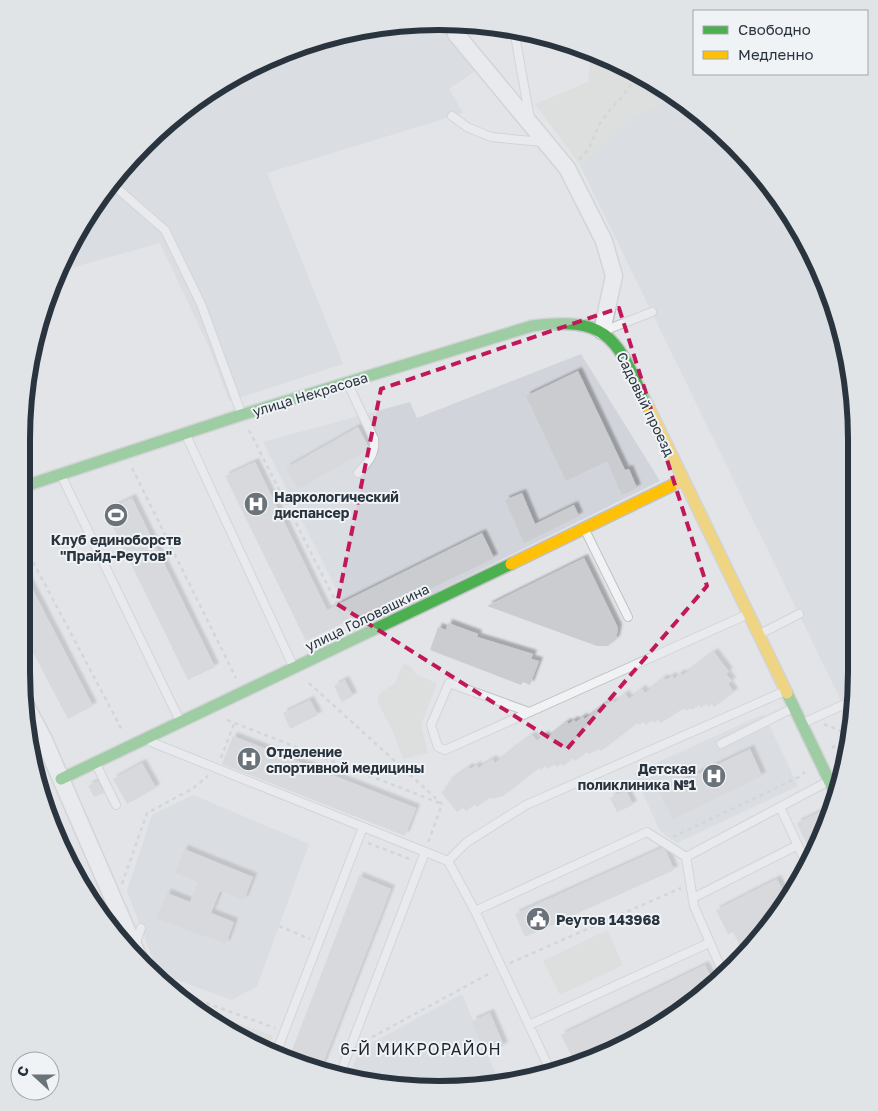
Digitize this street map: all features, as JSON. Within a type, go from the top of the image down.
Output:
[{"type":"street","points":[[452,30],[567,168],[604,241],[614,276],[602,331]]},
{"type":"street","name":"улица Некрасова","points":[[30,484],[241,415],[532,326],[559,321],[580,324],[602,331]]},
{"type":"street","name":"Садовый проезд","points":[[602,331],[612,337],[620,348],[831,786]]},
{"type":"street","name":"улица Головашкина","points":[[61,779],[584,529],[646,493],[684,480]]},
{"type":"street","points":[[33,720],[61,779],[133,944]]},
{"type":"lane","points":[[515,37],[531,124]]},
{"type":"lane","points":[[452,116],[467,127],[491,138],[548,143]]},
{"type":"lane","points":[[117,188],[165,230],[201,304],[241,415]]},
{"type":"lane","points":[[602,331],[652,312]]},
{"type":"lane","points":[[348,382],[374,439],[376,449],[369,461],[358,473]]},
{"type":"lane","points":[[185,434],[294,669]]},
{"type":"lane","points":[[61,474],[181,723]]},
{"type":"lane","points":[[584,529],[628,617]]},
{"type":"lane","points":[[529,712],[449,683],[433,720],[432,731],[438,748],[445,750],[748,614]]},
{"type":"lane","points":[[758,634],[799,614]]},
{"type":"lane","points":[[448,861],[467,842],[526,804],[785,691]]},
{"type":"lane","points":[[801,724],[843,705]]},
{"type":"lane","points":[[721,744],[794,708]]},
{"type":"lane","points":[[145,740],[448,861],[475,911],[548,1066]]},
{"type":"lane","points":[[95,763],[116,805]]},
{"type":"lane","points":[[686,856],[829,781]]},
{"type":"lane","points":[[780,807],[804,857]]},
{"type":"lane","points":[[278,1048],[363,827]]},
{"type":"lane","points":[[475,911],[647,832],[686,856]]},
{"type":"lane","points":[[693,898],[798,845]]},
{"type":"lane","points":[[342,1069],[425,852]]},
{"type":"lane","points":[[686,856],[693,898],[709,943],[721,968]]},
{"type":"lane","points":[[135,946],[141,928]]},
{"type":"lane","points":[[529,1025],[709,943]]},
{"type":"path","points":[[567,168],[588,152],[601,122],[625,94],[632,78]]},
{"type":"path","points":[[241,415],[355,640]]},
{"type":"path","points":[[124,454],[243,693]]},
{"type":"path","points":[[30,557],[131,746]]},
{"type":"path","points":[[294,669],[442,804]]},
{"type":"path","points":[[204,712],[442,804]]},
{"type":"path","points":[[815,718],[827,727],[844,732]]},
{"type":"path","points":[[122,886],[147,812],[192,789],[217,768],[234,723]]},
{"type":"path","points":[[826,752],[842,740]]},
{"type":"path","points":[[669,838],[799,778],[807,770]]},
{"type":"path","points":[[425,852],[442,804]]},
{"type":"path","points":[[358,839],[421,863]]},
{"type":"path","points":[[350,1049],[502,967],[690,884]]},
{"type":"path","points":[[279,926],[318,942]]},
{"type":"path","points":[[193,998],[284,1032]]},
{"type":"highlighted area","points":[[619,308],[707,586],[567,749],[337,604],[381,389]]},
{"type":"shaded area","points":[[458,31],[451,42],[475,71],[449,89],[463,113],[267,173],[343,364],[229,401],[209,347],[160,243],[67,269],[99,212],[131,169],[169,131],[212,99],[258,72],[282,61],[333,44],[386,33]]},
{"type":"shaded area","points":[[590,59],[620,72],[667,100],[622,124],[580,165],[535,104],[588,82]]},
{"type":"shaded area","points":[[667,100],[709,131],[747,169],[779,212],[806,258],[817,282],[834,333],[840,359],[847,412],[848,672],[846,711],[580,165],[622,124]]},
{"type":"shaded area","points":[[581,354],[660,481],[357,631],[263,442],[410,402],[417,418]]},
{"type":"shaded area","points":[[403,664],[410,666],[417,675],[437,683],[421,725],[428,753],[403,759],[393,732],[377,701],[381,692],[395,683]]},
{"type":"shaded area","name":"Детская поликлиника №1","points":[[764,714],[798,786],[677,843],[666,836],[659,829],[634,773]]},
{"type":"shaded area","points":[[193,795],[309,844],[257,986],[232,1000],[164,975],[156,967],[127,891],[152,815]]},
{"type":"shaded area","points":[[607,930],[623,965],[560,995],[543,961]]},
{"type":"shaded area","points":[[462,994],[497,1077],[439,1081],[386,1078],[359,1073],[351,1071],[359,1050]]},
{"type":"shaded area","points":[[222,1018],[273,1036],[270,1044]]},
{"type":"building","points":[[578,371],[625,470],[629,469],[637,488],[622,495],[607,461],[566,481],[526,396]]},
{"type":"building","points":[[358,427],[368,449],[298,489],[286,468]]},
{"type":"building","points":[[255,462],[327,610],[482,533],[494,558],[357,624],[354,618],[306,641],[225,476]]},
{"type":"building","points":[[522,493],[535,524],[574,505],[579,516],[524,543],[505,500]]},
{"type":"building","points":[[132,498],[215,667],[188,680],[105,511]]},
{"type":"building","points":[[584,558],[618,628],[616,639],[608,646],[597,646],[487,606]]},
{"type":"building","points":[[30,584],[93,706],[68,719],[30,647]]},
{"type":"building","points":[[448,623],[478,634],[477,637],[533,654],[531,659],[539,661],[530,685],[523,682],[521,685],[430,650],[438,627],[446,630]]},
{"type":"building","points":[[714,652],[729,672],[726,674],[732,681],[728,684],[734,692],[714,707],[712,704],[709,707],[706,704],[701,708],[699,705],[692,710],[691,708],[686,711],[684,708],[661,723],[658,720],[654,723],[652,720],[646,725],[643,722],[639,725],[637,723],[601,751],[600,749],[589,754],[587,752],[575,761],[573,758],[563,766],[561,764],[557,767],[554,764],[548,769],[545,766],[540,770],[539,768],[503,796],[492,799],[490,797],[477,807],[475,804],[466,811],[463,808],[457,812],[441,792],[449,786],[447,783],[469,767],[471,769],[477,765],[478,768],[493,759],[495,763],[532,735],[537,741],[544,735],[547,738],[567,722],[569,724],[574,720],[576,722],[583,717],[585,719],[606,703],[607,705],[613,701],[614,703],[625,694],[629,699],[642,689],[645,693],[664,678],[666,680],[672,676],[674,679],[681,673],[683,675]]},
{"type":"building","points":[[345,680],[353,696],[342,702],[334,686]]},
{"type":"building","points":[[310,700],[318,715],[290,729],[283,713]]},
{"type":"building","points":[[233,736],[416,808],[405,836],[222,764]]},
{"type":"building","points":[[750,749],[762,776],[673,819],[659,792]]},
{"type":"building","points":[[142,763],[156,788],[127,804],[113,779]]},
{"type":"building","points":[[98,781],[104,793],[94,797],[88,786]]},
{"type":"building","points":[[626,790],[633,805],[617,812],[610,798]]},
{"type":"building","points":[[822,811],[823,812],[808,848],[797,823]]},
{"type":"building","points":[[662,848],[666,851],[674,870],[525,937],[515,914]]},
{"type":"building","points":[[184,849],[253,877],[244,900],[220,891],[211,913],[234,922],[226,944],[157,919],[167,893],[190,902],[198,882],[175,873]]},
{"type":"building","points":[[359,876],[391,889],[323,1064],[291,1053]]},
{"type":"building","points":[[777,879],[783,892],[741,948],[733,932],[728,934],[716,910]]},
{"type":"building","points":[[705,965],[711,978],[644,1026],[596,1050],[573,1058],[561,1035]]},
{"type":"building","points":[[490,1013],[504,1046],[485,1054],[472,1021]]},
{"type":"traffic: fast","points":[[30,484],[241,415],[532,326],[580,325],[596,330],[608,338],[619,350],[628,365],[648,406]]},
{"type":"traffic: fast","points":[[61,779],[511,564]]},
{"type":"traffic: fast","points":[[787,693],[832,786]]},
{"type":"traffic: slow","points":[[648,406],[787,693]]},
{"type":"traffic: slow","points":[[511,564],[683,480]]},
{"type":"place","name":"Наркологический диспансер","points":[[256,504]]},
{"type":"place","name":"Клуб единоборств \"Прайд-Реутов\"","points":[[116,515]]},
{"type":"place","name":"Отделение спортивной медицины","points":[[249,759]]},
{"type":"place","name":"Детская поликлиника №1","points":[[714,776]]},
{"type":"place","name":"Реутов 143968","points":[[538,919]]},
{"type":"district","name":"6-Й МИКРОРАЙОН","points":[[421,1049]]}]
